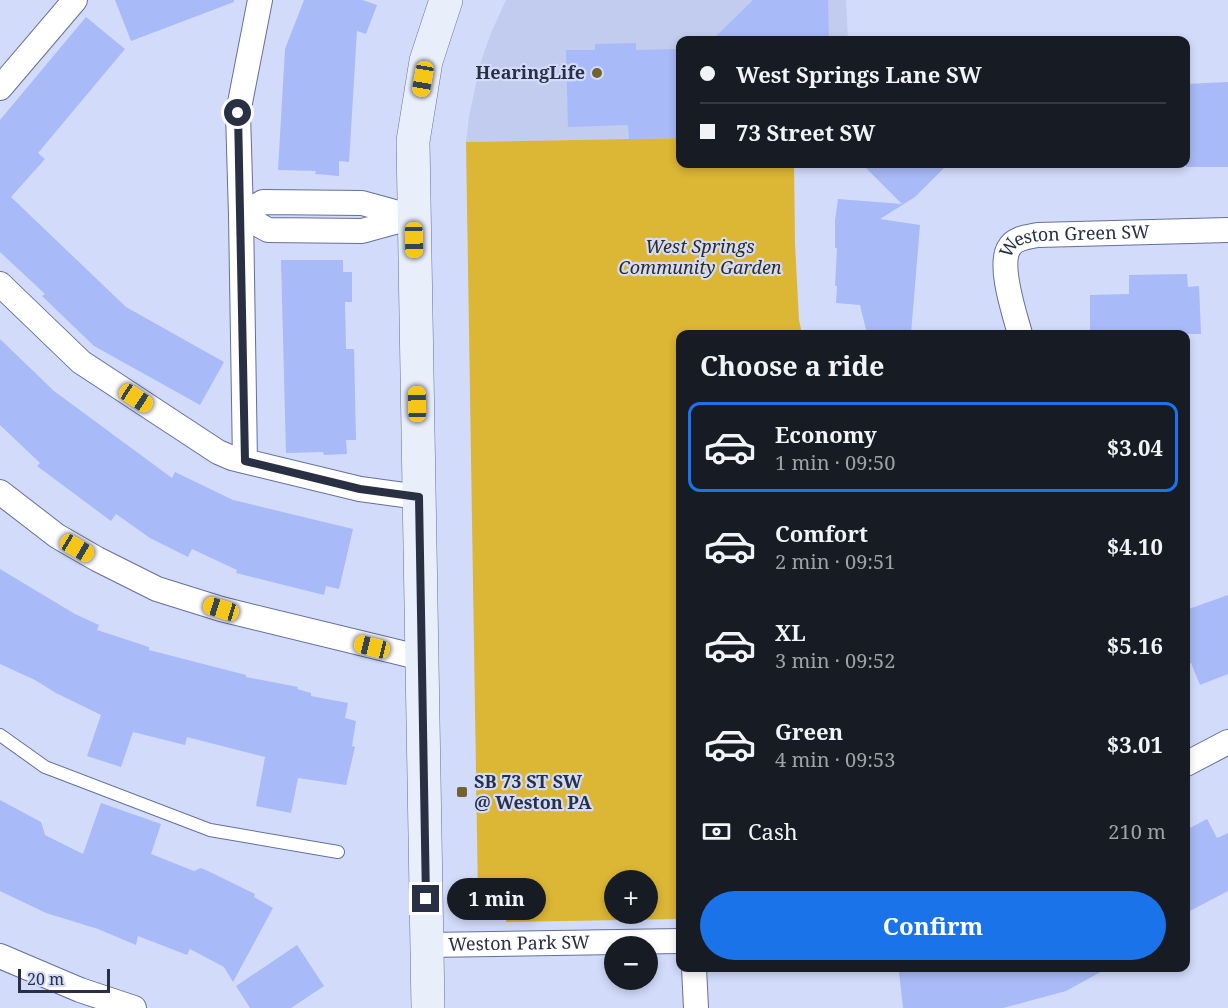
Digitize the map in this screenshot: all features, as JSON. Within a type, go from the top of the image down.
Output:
[{"type":"street","points":[[0,88],[75,0]]},
{"type":"street","points":[[245,461],[238,113],[260,0]]},
{"type":"street","points":[[428,1008],[413,141],[426,61],[446,0]]},
{"type":"street","points":[[241,215],[268,230],[362,231],[413,217]]},
{"type":"street","name":"Weston Green SW","points":[[1019,330],[1008,284],[1005,259],[1008,248],[1020,239],[1038,235],[1228,230]]},
{"type":"street","points":[[0,284],[81,362],[208,446],[232,458],[360,489],[419,497]]},
{"type":"street","points":[[0,492],[57,536],[157,589],[221,609],[422,658]]},
{"type":"street","points":[[1190,762],[1228,742]]},
{"type":"street","name":"Weston Park SW","points":[[427,945],[676,941]]},
{"type":"street","points":[[0,956],[80,990],[134,1008]]},
{"type":"street","points":[[694,972],[696,1008]]},
{"type":"lane","points":[[0,735],[45,767],[210,830],[338,852]]},
{"type":"shaded area","points":[[506,0],[846,0],[848,36],[676,36],[676,138],[466,142],[480,64]]},
{"type":"green space","name":"West Springs Community Garden","points":[[676,138],[676,168],[794,168],[795,244],[801,330],[676,330],[676,919],[658,919],[658,870],[604,870],[604,920],[506,922],[506,917],[485,911],[487,905],[478,898],[466,142]]},
{"type":"building","points":[[115,0],[234,0],[234,2],[131,41]]},
{"type":"building","points":[[304,0],[362,0],[377,5],[366,34],[357,31],[349,162],[339,161],[339,176],[315,174],[316,171],[278,170],[285,49]]},
{"type":"building","points":[[753,0],[828,0],[829,36],[716,36]]},
{"type":"building","points":[[86,17],[125,49],[38,153],[45,159],[11,197],[126,307],[224,362],[200,405],[94,346],[42,296],[45,294],[0,252],[0,120]]},
{"type":"building","points":[[636,43],[636,50],[676,49],[676,138],[629,139],[628,125],[568,127],[566,50],[595,50],[595,44]]},
{"type":"building","points":[[1228,82],[1228,167],[1190,167],[1190,84]]},
{"type":"building","points":[[866,168],[944,168],[915,197],[880,219],[920,225],[911,330],[866,330],[860,305],[836,303],[835,221],[838,199],[902,204]]},
{"type":"building","points":[[281,260],[343,260],[343,272],[352,272],[352,302],[345,302],[346,349],[354,349],[356,440],[346,440],[347,454],[286,453]]},
{"type":"building","points":[[1187,274],[1188,287],[1199,286],[1201,334],[1190,334],[1190,330],[1090,330],[1090,295],[1129,294],[1129,275]]},
{"type":"building","points":[[0,339],[54,391],[172,478],[175,472],[233,500],[353,529],[339,589],[326,586],[324,595],[236,573],[237,570],[192,549],[188,557],[150,538],[116,514],[111,521],[37,466],[40,463],[0,425]]},
{"type":"building","points":[[0,569],[75,614],[99,625],[97,630],[149,647],[149,650],[246,675],[246,677],[298,687],[297,689],[311,693],[311,696],[348,703],[345,718],[356,721],[352,746],[355,747],[346,785],[298,778],[291,813],[256,806],[265,757],[187,737],[185,745],[133,732],[121,767],[87,756],[101,715],[0,664]]},
{"type":"building","points":[[1228,595],[1228,674],[1200,685],[1190,663],[1190,609]]},
{"type":"building","points":[[0,800],[41,822],[45,835],[83,854],[101,803],[161,824],[151,854],[194,871],[201,868],[255,894],[254,897],[273,908],[233,982],[224,967],[190,949],[187,955],[138,936],[136,945],[98,929],[46,913],[0,891]]},
{"type":"building","points":[[1207,819],[1217,838],[1228,833],[1228,891],[1190,911],[1190,828]]},
{"type":"building","points":[[297,945],[324,986],[291,1008],[250,1008],[236,986]]},
{"type":"building","points":[[899,972],[1101,972],[1066,991],[1003,1008],[903,1008]]},
{"type":"place","name":"HearingLife","points":[[597,73]]},
{"type":"place","name":"SB 73 ST SW @ Weston PA","points":[[462,792]]},
{"type":"route","points":[[238,113],[245,461],[360,489],[419,497],[426,899]]}]
